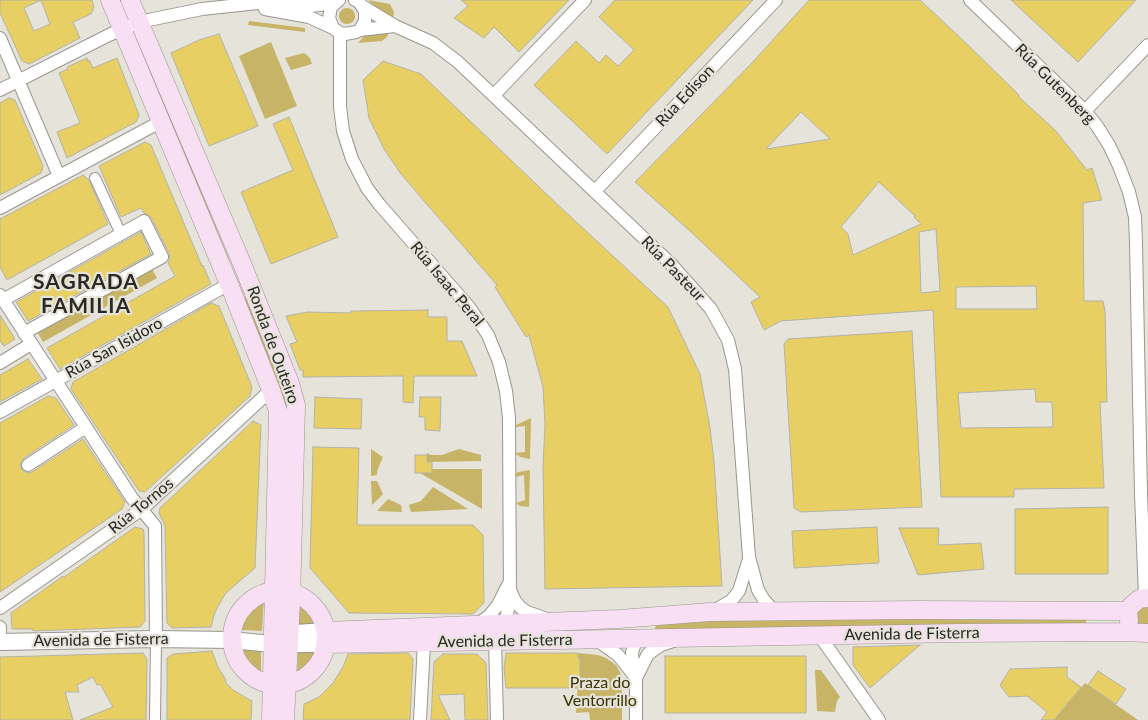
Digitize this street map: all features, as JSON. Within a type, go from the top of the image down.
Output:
[{"type":"main road","name":"Ronda de Outeiro","points":[[110,0],[228,284],[278,411],[273,590],[281,639]]},
{"type":"main road","name":"Ronda de Outeiro","points":[[130,0],[243,266],[293,391],[297,414],[292,585],[281,639],[279,684],[270,720]]},
{"type":"main road","points":[[292,585],[315,606],[323,620],[326,638],[319,664],[310,674],[297,682],[279,684],[253,678],[238,661],[231,640],[233,625],[238,614],[246,604],[259,594],[292,585]]},
{"type":"main road","points":[[292,585],[336,619],[356,629]]},
{"type":"main road","points":[[1128,611],[1134,602],[1146,598]]},
{"type":"main road","name":"Avenida de Fisterra","points":[[326,638],[356,629],[555,622],[710,612],[917,610],[1128,611],[1130,624],[1144,633]]},
{"type":"main road","points":[[637,638],[645,626],[671,616]]},
{"type":"main road","points":[[424,643],[496,631],[502,628],[505,623]]},
{"type":"main road","name":"Avenida de Fisterra","points":[[326,638],[424,643],[495,640],[597,640],[960,633],[1144,633]]},
{"type":"main road","name":"Ronda de Outeiro","points":[[279,684],[285,720]]},
{"type":"street","points":[[494,96],[585,0]]},
{"type":"street","name":"Rúa Edison","points":[[594,191],[776,0]]},
{"type":"street","name":"Rúa Gutenberg","points":[[970,0],[1084,112],[1110,145],[1129,192],[1135,217],[1144,404],[1141,494],[1146,598]]},
{"type":"street","points":[[0,90],[139,22],[202,9],[243,4],[268,2],[311,6],[337,1]]},
{"type":"street","name":"Rúa Isaac Peral","points":[[337,1],[329,12],[330,23],[336,31],[341,62],[339,89],[343,131],[352,159],[367,188],[379,204],[469,307],[488,335],[499,362],[506,391],[508,418],[510,600],[505,623]]},
{"type":"street","points":[[358,31],[365,21],[364,11],[359,2]]},
{"type":"street","name":"Rúa Pasteur","points":[[359,2],[395,26],[418,36],[447,53],[692,286],[711,309],[728,340],[737,386],[742,483],[749,557],[758,590],[775,612]]},
{"type":"street","points":[[243,4],[309,17],[336,31],[350,34],[358,31],[395,26]]},
{"type":"street","name":"Rúa Isaac Peral","points":[[341,62],[358,31]]},
{"type":"street","points":[[0,38],[59,176]]},
{"type":"street","points":[[1084,112],[1148,45]]},
{"type":"street","points":[[0,208],[160,122]]},
{"type":"street","points":[[95,178],[121,234]]},
{"type":"street","points":[[1135,217],[1148,216]]},
{"type":"street","points":[[0,363],[28,339],[162,256],[144,221],[1,298],[28,339],[55,381],[86,427],[132,498],[156,526],[155,720]]},
{"type":"street","name":"Rúa San Isidoro","points":[[0,412],[228,284]]},
{"type":"street","name":"Rúa Tornos","points":[[0,608],[142,509],[271,390]]},
{"type":"street","points":[[28,466],[86,427]]},
{"type":"street","name":"Avenida de Fisterra","points":[[710,612],[731,601],[739,591],[749,557]]},
{"type":"street","name":"Rúa Isaac Peral","points":[[509,582],[515,601],[521,608],[555,622]]},
{"type":"street","name":"Avenida de Fisterra","points":[[478,624],[489,616],[498,605],[509,582]]},
{"type":"street","points":[[0,627],[0,642]]},
{"type":"street","points":[[819,635],[879,720]]},
{"type":"street","name":"Avenida de Fisterra","points":[[636,678],[648,654],[661,646],[685,637]]},
{"type":"street","name":"Avenida de Fisterra","points":[[0,642],[326,638]]},
{"type":"street","points":[[636,720],[636,678],[632,652],[637,638]]},
{"type":"street","points":[[495,640],[497,720]]},
{"type":"street","points":[[597,640],[618,654],[636,678]]},
{"type":"street","points":[[420,720],[424,643]]},
{"type":"green space","points":[[368,0],[390,4],[394,12],[393,18],[378,10]]},
{"type":"green space","points":[[344,8],[350,8],[355,13],[353,22],[344,24],[339,19],[339,13]]},
{"type":"green space","points":[[249,21],[305,28],[305,32],[248,25]]},
{"type":"green space","points":[[389,32],[382,41],[358,43],[365,35]]},
{"type":"green space","points":[[271,42],[297,106],[265,119],[239,56]]},
{"type":"green space","points":[[304,53],[310,58],[312,64],[291,70],[285,58]]},
{"type":"green space","points":[[148,61],[229,259],[227,260],[145,63]]},
{"type":"green space","points":[[152,269],[157,278],[43,342],[38,333]]},
{"type":"green space","points":[[246,298],[285,394],[290,419],[286,419],[286,406],[243,299]]},
{"type":"green space","points":[[531,418],[530,459],[520,457],[515,453],[525,452],[525,426],[516,427],[516,425]]},
{"type":"green space","points":[[371,449],[383,457],[377,475],[371,476]]},
{"type":"green space","points":[[459,449],[481,455],[481,461],[427,462],[427,453],[442,455]]},
{"type":"green space","points":[[420,469],[482,469],[482,509],[420,473]]},
{"type":"green space","points":[[530,470],[529,507],[520,506],[516,503],[525,500],[524,475],[516,477],[516,474]]},
{"type":"green space","points":[[371,481],[377,481],[383,494],[372,505]]},
{"type":"green space","points":[[433,487],[468,509],[411,512],[409,505],[421,501]]},
{"type":"green space","points":[[388,499],[401,505],[402,512],[377,511]]},
{"type":"green space","points":[[264,599],[262,631],[241,630],[242,621],[247,612]]},
{"type":"green space","points":[[300,602],[313,613],[321,628],[298,629]]},
{"type":"green space","points":[[1148,603],[1148,628],[1135,623],[1134,611]]},
{"type":"green space","points":[[1086,615],[1086,625],[656,630],[655,627],[661,622]]},
{"type":"green space","points":[[239,650],[261,650],[261,677],[247,667]]},
{"type":"green space","points":[[298,650],[320,651],[316,661],[297,679]]},
{"type":"green space","name":"Praza do Ventorrillo","points":[[578,653],[598,655],[616,665],[621,674],[622,720],[590,720],[589,712],[576,713],[578,683],[580,683]]},
{"type":"green space","points":[[815,670],[821,670],[840,697],[837,701],[835,712],[817,711]]},
{"type":"green space","points":[[1085,683],[1138,720],[1054,720]]},
{"type":"building","points":[[0,0],[41,0],[92,0],[94,7],[91,14],[73,22],[80,38],[29,64],[22,61],[0,13]],"holes":[[[41,0],[50,24],[34,31],[24,8]]]},
{"type":"building","points":[[461,0],[569,0],[519,52],[494,27],[484,38],[454,18],[468,6]]},
{"type":"building","points":[[615,0],[753,0],[607,154],[534,85],[576,41],[599,63],[606,55],[618,66],[634,50],[599,17]]},
{"type":"building","points":[[809,0],[920,0],[1055,130],[1087,170],[1092,168],[1102,200],[1083,203],[1084,301],[1103,301],[1105,311],[1107,402],[1100,402],[1104,488],[1014,489],[1014,497],[941,497],[933,310],[781,321],[764,330],[751,302],[760,297],[635,182],[751,64]],"holes":[[[801,112],[830,139],[766,149]],[[879,182],[921,224],[853,255],[848,234],[841,227]],[[936,229],[940,291],[921,293],[919,232]],[[1036,286],[1037,309],[956,309],[956,287]],[[1035,389],[1036,402],[1052,402],[1053,427],[961,428],[958,393]]]},
{"type":"building","points":[[1011,0],[1136,0],[1078,62]]},
{"type":"building","points":[[219,34],[258,126],[209,146],[171,53],[199,40]]},
{"type":"building","points":[[87,58],[87,61],[89,60],[93,68],[117,58],[139,115],[136,122],[67,158],[57,132],[80,123],[59,73],[68,69],[67,67]]},
{"type":"building","points":[[383,61],[421,74],[668,307],[700,374],[714,461],[722,586],[545,589],[543,466],[545,425],[543,387],[529,335],[526,337],[495,287],[497,285],[401,174],[384,149],[369,118],[363,80]]},
{"type":"building","points":[[9,98],[15,100],[43,166],[41,173],[0,195],[0,103]]},
{"type":"building","points":[[289,117],[338,237],[271,264],[241,192],[293,170],[273,124]]},
{"type":"building","points":[[145,142],[151,145],[211,284],[60,369],[47,348],[175,276],[168,263],[169,253],[151,217],[144,213],[141,208],[121,217],[99,166]]},
{"type":"building","points":[[83,175],[89,180],[108,224],[7,280],[0,267],[0,219]]},
{"type":"building","points":[[141,232],[151,254],[28,321],[16,302]]},
{"type":"building","points":[[211,303],[219,306],[252,387],[250,396],[145,492],[139,491],[71,389],[73,382]]},
{"type":"building","points":[[428,310],[428,317],[447,317],[447,341],[462,341],[477,376],[414,376],[413,403],[403,402],[403,376],[303,377],[303,370],[300,370],[290,344],[297,342],[286,316],[308,312],[351,313],[351,311]]},
{"type":"building","points":[[0,315],[15,339],[4,346],[0,341]]},
{"type":"building","points":[[912,331],[922,507],[801,512],[794,508],[784,344],[788,339]]},
{"type":"building","points":[[28,359],[42,379],[0,402],[0,375]]},
{"type":"building","points":[[48,396],[56,398],[74,425],[24,458],[20,465],[22,470],[28,473],[32,472],[83,439],[125,502],[122,509],[0,592],[0,423]]},
{"type":"building","points":[[315,397],[362,399],[361,429],[314,428]]},
{"type":"building","points":[[420,397],[441,397],[440,431],[425,430],[425,417],[419,417]]},
{"type":"building","points":[[253,421],[261,425],[255,568],[224,596],[215,612],[211,627],[172,628],[167,623],[165,526],[159,513],[160,508]]},
{"type":"building","points":[[313,447],[359,448],[357,525],[473,525],[483,535],[484,603],[473,614],[349,613],[310,568]]},
{"type":"building","points":[[415,455],[427,455],[427,462],[432,462],[432,473],[415,473]]},
{"type":"building","points":[[1108,507],[1108,574],[1015,574],[1015,509]]},
{"type":"building","points":[[135,527],[143,529],[144,532],[145,621],[140,627],[33,631],[33,629],[12,629],[11,613]]},
{"type":"building","points":[[877,527],[879,563],[794,568],[792,531]]},
{"type":"building","points":[[899,528],[939,528],[938,545],[981,543],[984,569],[918,575]]},
{"type":"building","points":[[920,645],[870,688],[853,665],[853,647]]},
{"type":"building","points":[[212,651],[218,667],[226,680],[225,682],[233,690],[252,701],[251,720],[167,720],[167,658],[173,654]]},
{"type":"building","points":[[143,653],[147,659],[146,720],[80,720],[113,707],[100,684],[97,685],[93,677],[77,685],[79,692],[65,692],[73,720],[0,720],[0,657]]},
{"type":"building","points":[[408,653],[413,659],[410,720],[303,720],[304,704],[319,697],[333,683],[343,667],[348,654]]},
{"type":"building","points":[[506,653],[578,653],[578,658],[580,658],[580,683],[578,683],[578,688],[506,688],[504,668]]},
{"type":"building","points":[[443,654],[477,654],[486,663],[488,720],[465,720],[464,694],[438,695],[450,720],[431,720],[434,662]]},
{"type":"building","points":[[665,656],[806,656],[806,713],[665,713]]},
{"type":"building","points":[[1067,667],[1067,677],[1081,687],[1054,720],[1041,720],[1047,712],[1027,696],[1009,697],[1000,685],[1010,669]]},
{"type":"building","points":[[1098,671],[1126,689],[1116,704],[1088,685]]},
{"type":"district","name":"SAGRADA FAMILIA","points":[[86,294]]}]
